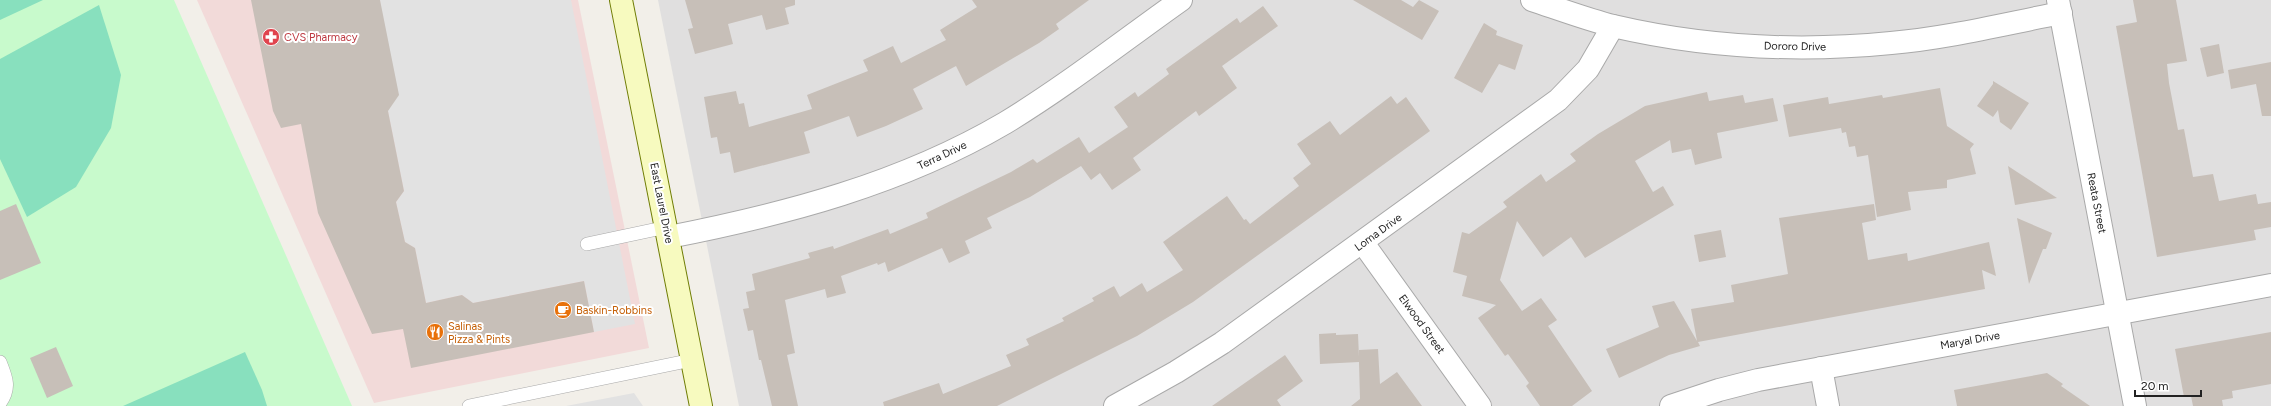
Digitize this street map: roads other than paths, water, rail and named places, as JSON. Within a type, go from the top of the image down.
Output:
[{"type":"main road","name":"East Laurel Drive","points":[[621,0],[702,406]]},
{"type":"street","name":"Terra Drive","points":[[668,232],[757,219],[830,199],[886,180],[933,159],[1004,123],[1035,103],[1181,0]]},
{"type":"street","name":"Dororo Drive","points":[[1532,0],[1613,26],[1652,34],[1725,43],[1766,46],[1825,47],[1891,43],[1926,39],[2060,7]]},
{"type":"street","name":"Reata Street","points":[[2060,7],[2135,406]]},
{"type":"street","name":"Loma Drive","points":[[1115,406],[1176,372],[1222,343],[1363,243],[1569,91],[1597,56],[1613,26]]},
{"type":"street","name":"Elwood Street","points":[[1363,243],[1480,406]]},
{"type":"street","name":"Maryal Drive","points":[[1671,406],[1738,384],[2271,285]]},
{"type":"street","points":[[1821,368],[1828,406]]},
{"type":"lane","points":[[587,244],[668,232]]},
{"type":"lane","points":[[469,406],[692,360]]},
{"type":"lane","points":[[0,362],[8,386],[5,396],[0,403]]},
{"type":"place","name":"CVS Pharmacy","points":[[271,37]]},
{"type":"place","name":"Baskin-Robbins","points":[[563,310]]},
{"type":"place","name":"Salinas Pizza & Pints","points":[[435,332]]}]
